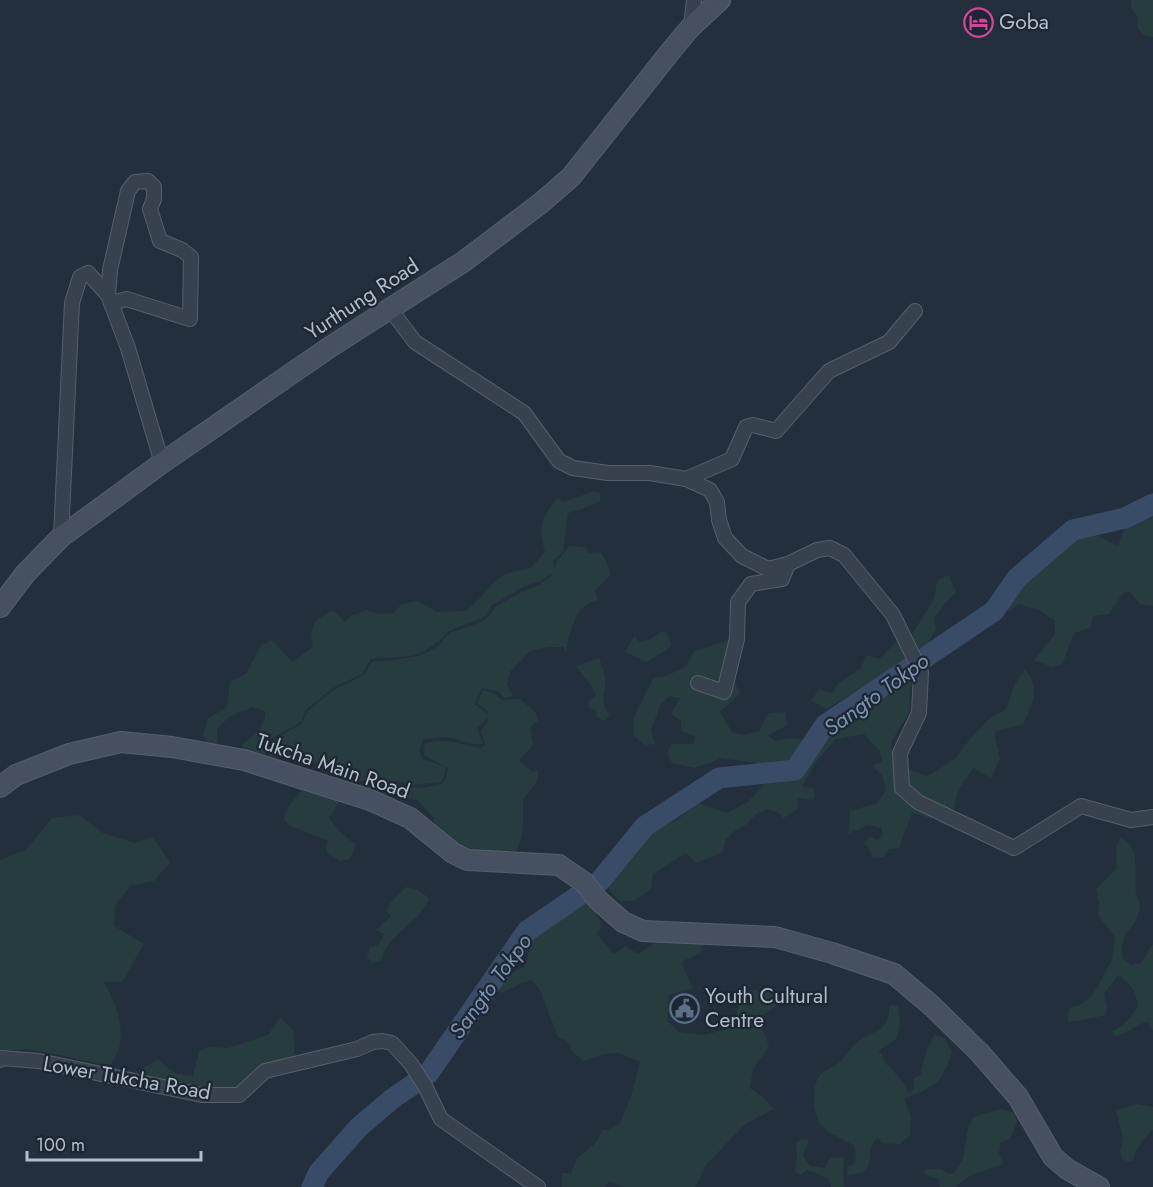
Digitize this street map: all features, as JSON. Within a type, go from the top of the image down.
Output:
[{"type":"street","points":[[691,27],[694,0]]},
{"type":"street","name":"Yurthung Road","points":[[0,607],[25,574],[61,537],[162,463],[330,347],[463,262],[541,203],[571,177],[691,27],[720,0]]},
{"type":"street","points":[[148,181],[154,188],[154,199],[150,209],[160,241],[191,256],[190,319],[127,299],[109,299],[110,270],[128,191],[135,182],[148,181]]},
{"type":"street","points":[[61,537],[72,303],[80,277],[88,273],[109,299],[128,348],[162,463]]},
{"type":"street","points":[[390,309],[415,342],[524,413],[559,461],[573,468],[608,473],[650,473],[686,479],[710,490],[717,502],[719,520],[725,538],[742,556],[768,569],[788,564],[817,550],[830,548],[844,555],[893,615],[921,672],[919,714],[900,753],[902,788],[918,802],[1014,848],[1081,806],[1131,820],[1153,817]]},
{"type":"street","points":[[686,479],[732,459],[746,427],[753,425],[776,431],[829,371],[889,342],[915,311]]},
{"type":"street","points":[[698,683],[724,692],[737,639],[738,602],[751,585],[782,579],[788,564]]},
{"type":"street","name":"Tukcha Main Road","points":[[0,787],[16,775],[69,754],[121,742],[172,747],[244,760],[370,800],[410,818],[453,853],[467,860],[559,865],[585,883],[597,899],[623,922],[643,931],[776,937],[894,974],[932,1006],[980,1053],[1018,1097],[1053,1157],[1067,1169],[1098,1187]]},
{"type":"street","name":"Lower Tukcha Road","points":[[0,1060],[2,1058],[39,1061],[202,1095],[239,1095],[265,1071],[357,1049],[373,1042],[392,1043],[411,1064],[441,1119],[538,1187]]},
{"type":"green space","points":[[1131,0],[1153,0],[1153,37],[1145,36],[1138,29],[1137,17],[1131,6]]},
{"type":"green space","points":[[594,491],[600,494],[600,501],[568,513],[562,553],[553,561],[554,568],[569,546],[574,546],[587,548],[589,553],[600,552],[607,562],[610,575],[595,590],[598,601],[590,603],[579,613],[566,651],[563,647],[549,647],[530,651],[510,672],[507,684],[513,696],[504,698],[499,692],[482,688],[475,704],[488,717],[487,711],[477,703],[484,690],[502,700],[520,699],[536,713],[538,721],[530,727],[533,745],[519,761],[533,772],[537,770],[538,776],[536,784],[523,799],[522,837],[512,856],[481,854],[448,840],[433,825],[434,818],[418,801],[390,794],[373,797],[352,787],[358,784],[380,783],[423,788],[442,784],[446,778],[448,768],[446,767],[442,782],[411,785],[379,780],[349,784],[333,776],[329,769],[315,763],[269,756],[265,744],[301,724],[308,711],[333,690],[364,675],[374,661],[418,656],[438,647],[452,632],[482,622],[495,607],[539,585],[552,573],[541,581],[525,586],[492,605],[486,616],[447,632],[425,651],[411,656],[371,659],[362,674],[333,688],[306,710],[301,722],[262,744],[265,746],[265,755],[256,758],[243,751],[242,745],[258,731],[264,722],[265,711],[252,707],[229,717],[217,729],[218,746],[209,746],[203,734],[208,718],[227,707],[230,681],[246,674],[261,645],[272,640],[292,662],[313,647],[311,635],[315,621],[333,610],[345,622],[351,616],[366,610],[380,614],[393,613],[402,604],[418,601],[437,612],[466,611],[505,574],[531,568],[545,552],[541,529],[547,512],[557,498],[564,502]],"holes":[[[489,719],[481,731],[485,745],[481,748],[455,742],[425,743],[424,755],[444,766],[423,759],[419,749],[424,739],[444,737],[473,744],[483,743],[477,728]]]},
{"type":"green space","points":[[1153,512],[1153,606],[1140,604],[1129,591],[1123,593],[1109,614],[1093,616],[1090,628],[1074,633],[1062,665],[1052,667],[1034,660],[1055,634],[1055,621],[1039,610],[1018,604],[1011,611],[1006,610],[1018,584],[1071,538],[1097,535],[1118,546],[1124,530],[1138,518]]},
{"type":"green space","points":[[949,575],[956,592],[934,618],[936,629],[929,642],[827,709],[811,701],[819,689],[832,693],[840,682],[860,669],[867,655],[879,659],[895,643],[911,640],[914,631],[934,600],[937,581]]},
{"type":"green space","points":[[661,632],[666,632],[671,645],[647,662],[625,652],[634,636],[640,642],[649,640]]},
{"type":"green space","points":[[732,639],[735,649],[734,681],[740,693],[720,712],[732,732],[744,735],[759,731],[769,713],[786,712],[787,726],[767,735],[775,741],[792,738],[819,742],[831,730],[851,721],[880,697],[913,678],[910,688],[909,713],[891,742],[894,764],[927,776],[957,757],[988,720],[1006,709],[1015,684],[1025,669],[1033,683],[1034,696],[1023,724],[994,732],[1000,759],[991,778],[973,768],[957,793],[954,812],[930,818],[912,813],[899,848],[889,849],[884,857],[873,858],[864,843],[870,836],[877,840],[883,835],[881,828],[868,825],[848,834],[850,811],[878,803],[886,789],[882,775],[872,766],[882,761],[880,752],[864,734],[836,739],[816,762],[802,786],[815,789],[814,800],[797,798],[798,809],[783,818],[779,813],[768,809],[756,814],[747,824],[725,840],[723,852],[697,863],[686,853],[653,874],[651,889],[634,901],[620,901],[609,890],[608,878],[632,849],[656,826],[674,822],[699,803],[726,813],[748,802],[766,782],[761,768],[756,763],[720,758],[694,768],[672,763],[667,754],[671,744],[693,744],[696,737],[681,731],[681,721],[671,714],[680,698],[670,696],[661,704],[651,730],[655,744],[645,745],[633,735],[634,717],[653,678],[666,676],[687,666],[693,652]]},
{"type":"green space","points":[[599,658],[605,677],[604,704],[610,715],[604,721],[597,717],[596,711],[588,707],[589,701],[596,695],[576,666]]},
{"type":"green space","points":[[249,767],[337,793],[339,802],[329,818],[340,832],[356,845],[350,859],[340,861],[328,854],[326,848],[328,841],[290,826],[284,820],[288,808],[301,791],[251,773]]},
{"type":"green space","points":[[79,815],[103,833],[135,843],[152,837],[170,862],[154,881],[130,886],[115,906],[114,926],[144,944],[122,982],[104,982],[115,1004],[121,1036],[119,1047],[110,1066],[27,1049],[0,1051],[0,860],[26,850],[52,818]]},
{"type":"green space","points":[[1120,837],[1132,848],[1134,855],[1135,885],[1140,907],[1136,920],[1123,942],[1123,959],[1131,965],[1141,963],[1153,944],[1153,1031],[1148,1022],[1114,1036],[1112,1031],[1124,1024],[1138,1006],[1132,988],[1118,975],[1104,994],[1107,1006],[1106,1015],[1068,1021],[1067,1014],[1071,1007],[1080,1005],[1092,996],[1112,960],[1115,937],[1098,915],[1099,902],[1096,889],[1117,868],[1116,848]]},
{"type":"green space","points":[[406,887],[418,890],[429,898],[420,913],[391,942],[381,960],[373,963],[367,957],[370,947],[378,945],[384,934],[376,930],[391,916],[386,911],[391,902]]},
{"type":"green space","points":[[579,899],[593,906],[602,925],[597,934],[614,954],[625,946],[638,954],[663,938],[705,943],[700,953],[681,962],[693,988],[669,995],[667,1021],[679,1032],[703,1035],[725,1030],[736,1016],[741,995],[755,990],[769,991],[781,1002],[759,1018],[769,1046],[753,1069],[750,1088],[774,1109],[745,1124],[707,1164],[695,1187],[623,1187],[609,1181],[605,1187],[562,1187],[562,1173],[571,1173],[577,1158],[596,1143],[602,1130],[608,1130],[620,1124],[632,1093],[640,1062],[619,1053],[604,1054],[583,1061],[572,1051],[567,1041],[558,1037],[540,990],[532,980],[500,994],[499,985],[502,978],[525,966],[533,937],[571,913]]},
{"type":"green space","points":[[898,1006],[900,1023],[897,1038],[878,1051],[886,1064],[905,1085],[908,1093],[914,1089],[914,1078],[921,1075],[934,1035],[945,1038],[952,1052],[938,1082],[904,1099],[911,1116],[910,1135],[900,1144],[883,1143],[877,1138],[871,1150],[868,1166],[858,1173],[847,1175],[848,1166],[855,1163],[854,1146],[821,1125],[815,1112],[815,1088],[822,1073],[839,1063],[860,1040],[886,1023],[889,1007]]},
{"type":"green space","points":[[280,1018],[293,1030],[295,1050],[293,1061],[230,1091],[141,1076],[142,1069],[158,1059],[173,1072],[193,1076],[199,1051],[209,1047],[228,1048],[268,1035]]},
{"type":"green space","points":[[1137,1104],[1153,1107],[1153,1130],[1136,1151],[1133,1160],[1127,1162],[1122,1159],[1120,1151],[1123,1138],[1116,1110]]},
{"type":"green space","points":[[1001,1109],[1015,1113],[1017,1121],[1010,1139],[1001,1142],[999,1153],[1003,1164],[970,1176],[954,1187],[940,1187],[940,1180],[923,1173],[926,1169],[940,1169],[949,1174],[954,1173],[963,1159],[968,1128],[973,1117]]},
{"type":"green space","points":[[801,1139],[809,1140],[803,1156],[810,1166],[825,1168],[830,1158],[844,1157],[844,1187],[831,1187],[828,1178],[808,1170],[800,1175],[795,1172],[796,1143]]},
{"type":"waterway","name":"Sangto Tokpo","points":[[312,1187],[319,1172],[359,1127],[392,1099],[428,1074],[527,931],[600,881],[645,826],[719,778],[795,770],[825,725],[994,611],[1017,578],[1073,530],[1125,518],[1153,504]]},
{"type":"place","name":"Goba","points":[[978,22]]},
{"type":"place","name":"Youth Cultural Centre","points":[[684,1008]]}]
